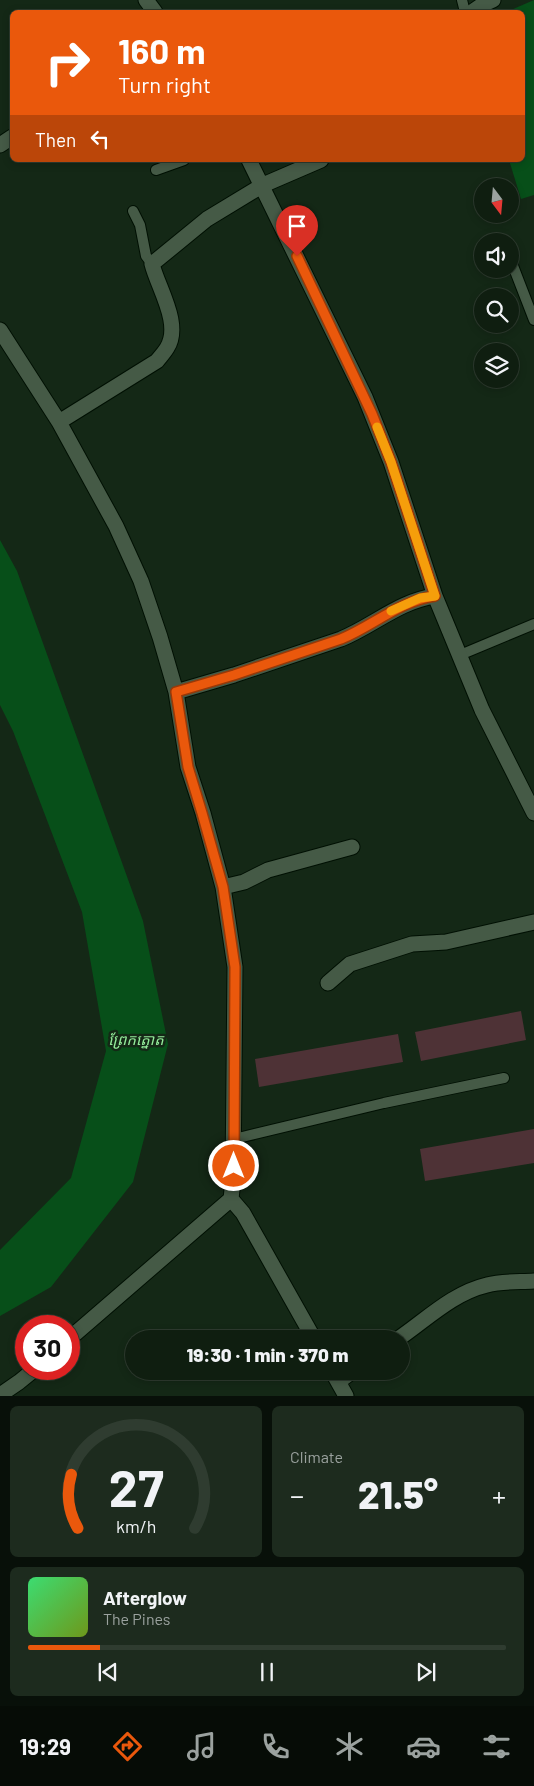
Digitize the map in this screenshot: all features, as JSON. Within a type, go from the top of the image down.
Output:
[{"type":"street","points":[[475,10],[493,0]]},
{"type":"street","points":[[250,162],[365,397],[391,462],[435,596],[482,710],[534,813]]},
{"type":"street","points":[[59,422],[157,361],[168,348],[172,331],[168,309],[152,264],[207,219],[263,185],[316,162]]},
{"type":"street","points":[[0,330],[59,422],[116,526],[141,581],[176,692],[188,767],[223,887],[235,967],[234,1180],[230,1199],[80,1330]]},
{"type":"street","points":[[176,692],[234,675],[341,639],[404,605],[420,598],[435,596]]},
{"type":"street","points":[[223,887],[244,882],[268,870],[352,847]]},
{"type":"street","points":[[328,982],[350,964],[412,944],[446,942],[534,922]]},
{"type":"street","points":[[230,1199],[242,1213],[309,1330]]},
{"type":"street","points":[[410,1330],[449,1301],[462,1294],[487,1285],[534,1281]]},
{"type":"street","points":[[0,1395],[21,1380]]},
{"type":"lane","points":[[156,170],[178,162]]},
{"type":"lane","points":[[133,211],[140,226],[146,256],[152,264]]},
{"type":"lane","points":[[518,278],[534,320]]},
{"type":"lane","points":[[460,655],[534,624]]},
{"type":"lane","points":[[234,1139],[384,1103],[504,1078]]},
{"type":"water","points":[[534,0],[534,195],[521,199],[519,178],[515,178],[510,162],[525,162],[525,10],[511,10]]},
{"type":"water","name":"ព្រែកត្នោត","points":[[0,540],[17,571],[143,921],[168,1044],[133,1182],[51,1287],[0,1316],[0,1250],[71,1178],[106,1051],[82,912],[13,731],[0,705]]},
{"type":"building","points":[[521,1011],[526,1040],[421,1061],[415,1032]]},
{"type":"building","points":[[398,1034],[403,1062],[259,1087],[255,1059]]},
{"type":"building","points":[[534,1129],[534,1163],[425,1181],[420,1149]]},
{"type":"slow traffic","points":[[377,427],[391,462],[435,596],[420,598],[391,611]]},
{"type":"route","points":[[234,1166],[235,967],[223,887],[188,767],[176,692],[234,675],[341,639],[404,605],[420,598],[435,596],[391,462],[372,414],[297,256]]}]
